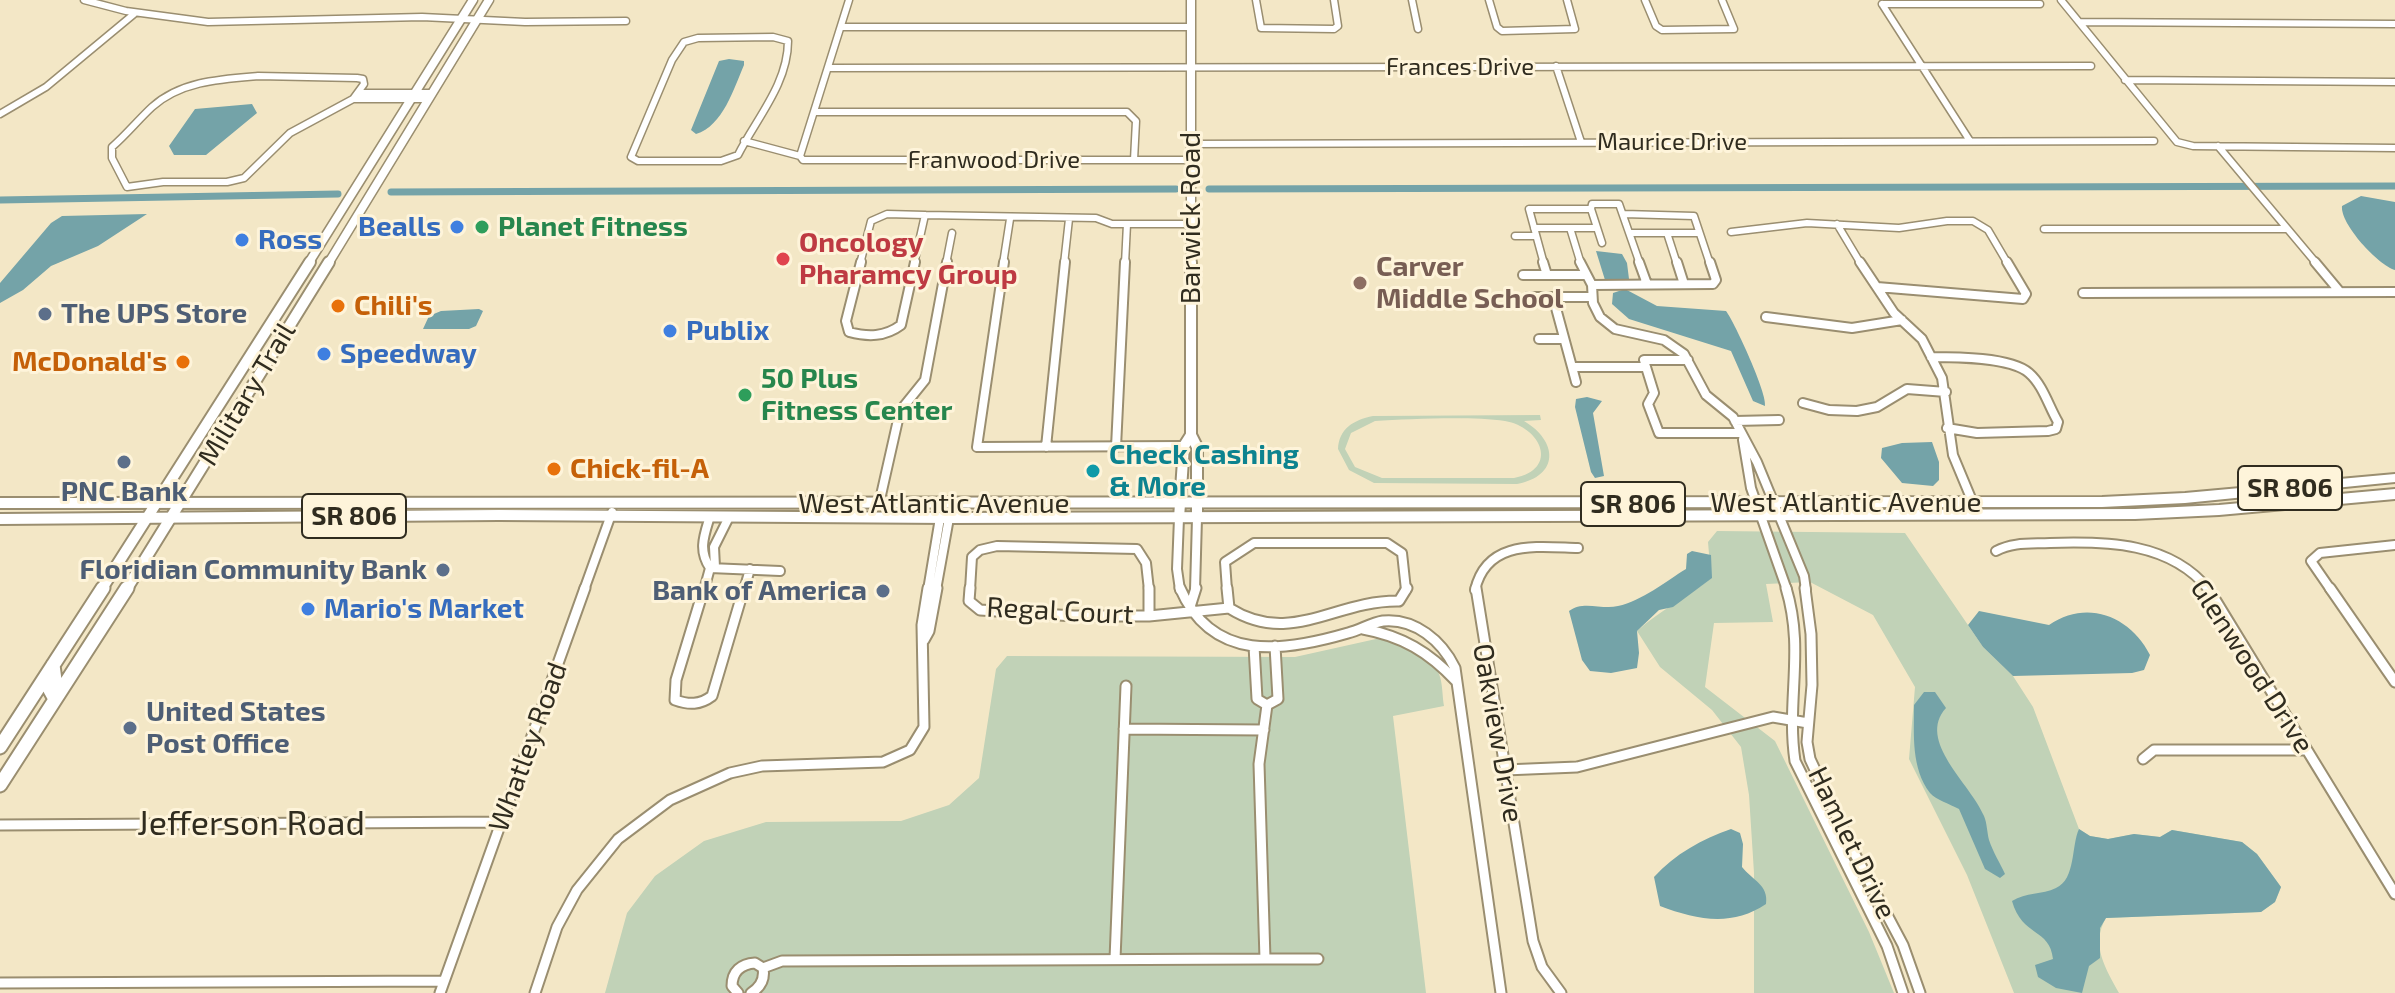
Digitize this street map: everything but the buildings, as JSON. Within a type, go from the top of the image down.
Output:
[{"type":"main road","name":"Military Trail","points":[[0,747],[148,519],[473,0]]},
{"type":"main road","name":"Military Trail","points":[[0,785],[183,501],[489,0]]},
{"type":"main road","name":"Barwick Road","points":[[1191,0],[1191,435],[1197,447],[1197,511]]},
{"type":"main road","points":[[1179,518],[1183,504],[1184,446],[1191,435]]},
{"type":"main road","name":"West Atlantic Avenue","points":[[0,503],[1183,504],[1197,511],[1781,516],[2146,500],[2395,478]]},
{"type":"main road","points":[[2364,481],[2376,495]]},
{"type":"main road","name":"West Atlantic Avenue","points":[[0,519],[413,516],[1179,518],[1197,511],[1756,503],[2180,513],[2395,494]]},
{"type":"main road","points":[[413,516],[446,501]]},
{"type":"main road","points":[[840,518],[879,504]]},
{"type":"main road","points":[[868,518],[902,504]]},
{"type":"main road","points":[[53,665],[55,680],[50,690],[55,699]]},
{"type":"street","points":[[84,0],[134,14],[193,22],[256,24],[464,15],[626,21]]},
{"type":"street","points":[[800,156],[849,0]]},
{"type":"street","points":[[1256,0],[1261,28],[1334,29],[1338,26],[1334,0]]},
{"type":"street","points":[[1412,0],[1418,29]]},
{"type":"street","points":[[1489,0],[1497,27],[1502,31],[1575,29],[1567,0]]},
{"type":"street","points":[[1645,0],[1658,28],[1734,29],[1722,0]]},
{"type":"street","points":[[2061,0],[2172,138],[2187,145],[2395,148]]},
{"type":"street","points":[[1970,141],[1882,4],[2040,4]]},
{"type":"street","points":[[0,114],[46,87],[134,14]]},
{"type":"street","points":[[2079,22],[2395,24]]},
{"type":"street","points":[[841,27],[1191,27]]},
{"type":"street","points":[[713,38],[786,40],[788,52],[770,105],[744,141],[738,155],[726,161],[638,161],[630,155],[672,60],[686,41],[713,38]]},
{"type":"street","points":[[1556,66],[1581,142]]},
{"type":"street","name":"Frances Drive","points":[[828,68],[2091,66]]},
{"type":"street","points":[[355,96],[364,84],[363,79],[199,82],[155,103],[110,152],[127,187],[163,182],[236,181],[250,174],[290,133],[355,96],[430,96]]},
{"type":"street","points":[[2125,80],[2395,82]]},
{"type":"street","points":[[814,112],[1131,114],[1136,121],[1134,160]]},
{"type":"street","name":"Franwood Drive","points":[[744,141],[800,156],[803,160],[1191,160]]},
{"type":"street","name":"Maurice Drive","points":[[1191,144],[2154,141]]},
{"type":"street","points":[[2218,146],[2340,292]]},
{"type":"street","points":[[1602,243],[1592,204],[1619,204],[1647,284]]},
{"type":"street","points":[[1547,275],[1529,209],[1591,209]]},
{"type":"street","points":[[925,214],[901,325],[885,334],[849,332],[846,321],[871,221],[887,214],[925,214],[1010,219],[1096,218],[1106,223],[1190,224]]},
{"type":"street","points":[[1592,285],[1713,284],[1716,280],[1694,216],[1624,214]]},
{"type":"street","points":[[1010,219],[977,447],[1184,446]]},
{"type":"street","points":[[1046,447],[1069,219]]},
{"type":"street","points":[[1731,232],[1807,223],[1899,228],[1947,221],[1973,221],[1988,230],[2025,290],[2025,296],[2019,300],[1877,287]]},
{"type":"street","points":[[1116,447],[1127,224]]},
{"type":"street","points":[[1837,224],[1877,287],[1902,320],[1919,335],[1931,357],[1946,392],[1947,428],[1953,455],[1976,509]]},
{"type":"street","points":[[1515,236],[1570,228],[1597,228]]},
{"type":"street","points":[[1570,228],[1585,275],[1592,285],[1592,297],[1600,317],[1615,329],[1664,340],[1688,360],[1706,395],[1735,421],[1779,420]]},
{"type":"street","points":[[2044,229],[2287,229]]},
{"type":"street","points":[[879,504],[900,411],[903,403],[920,390],[925,380],[952,233]]},
{"type":"street","points":[[1630,233],[1698,233]]},
{"type":"street","points":[[1667,233],[1684,284]]},
{"type":"street","points":[[1523,275],[1585,275]]},
{"type":"street","points":[[2083,293],[2395,292]]},
{"type":"street","points":[[1528,297],[1592,297]]},
{"type":"street","points":[[1553,297],[1576,382]]},
{"type":"street","points":[[1766,317],[1843,327],[1882,326],[1902,320]]},
{"type":"street","points":[[1539,339],[1564,339]]},
{"type":"street","points":[[1931,357],[1966,357],[2019,367],[2029,373],[2058,422],[2056,429],[2048,431],[1977,433],[1947,428]]},
{"type":"street","points":[[1688,360],[1644,360],[1654,393],[1648,404],[1659,433],[1742,436]]},
{"type":"street","points":[[1572,367],[1646,367]]},
{"type":"street","points":[[1803,403],[1822,410],[1867,410],[1882,405],[1905,390],[1946,392]]},
{"type":"street","name":"Hamlet Drive","points":[[1735,421],[1757,462],[1804,576],[1811,634],[1807,742],[1818,778],[1903,945],[1920,993]]},
{"type":"street","name":"Hamlet Drive","points":[[1742,436],[1744,467],[1795,623],[1797,682],[1791,743],[1802,781],[1887,946],[1903,993]]},
{"type":"street","name":"Whatley Road","points":[[440,993],[616,502]]},
{"type":"street","points":[[1192,610],[1196,588],[1197,511]]},
{"type":"street","points":[[710,516],[701,557],[713,567],[780,571]]},
{"type":"street","points":[[729,517],[712,554],[713,567],[676,680],[675,700],[684,704],[705,703],[712,696],[750,569]]},
{"type":"street","points":[[535,993],[554,935],[573,896],[600,859],[652,812],[701,784],[749,768],[788,763],[883,762],[910,750],[924,727],[923,640],[929,631],[945,518]]},
{"type":"street","points":[[1179,518],[1179,588],[1203,628],[1219,639],[1254,646],[1304,644],[1387,621],[1423,631],[1449,655],[1455,668],[1501,993]]},
{"type":"street","points":[[1254,543],[1387,543],[1402,553],[1407,589],[1399,601],[1365,603],[1281,625],[1255,624],[1229,608],[1225,562],[1254,543]]},
{"type":"street","name":"Glenwood Drive","points":[[1996,551],[2009,544],[2127,545],[2149,549],[2178,562],[2207,587],[2395,894]]},
{"type":"street","points":[[2395,545],[2315,554],[2311,561],[2395,682]]},
{"type":"street","name":"Regal Court","points":[[1149,616],[1146,556],[1137,549],[997,546],[980,550],[972,557],[969,601],[980,610],[1089,618],[1149,616],[1229,608]]},
{"type":"street","name":"Oakview Drive","points":[[1561,993],[1547,976],[1535,950],[1475,596],[1476,580],[1484,565],[1503,552],[1578,548]]},
{"type":"street","points":[[1362,629],[1390,633],[1416,643],[1438,660],[1456,682]]},
{"type":"street","points":[[1254,646],[1257,699],[1267,705]]},
{"type":"street","points":[[1267,705],[1278,699],[1275,646]]},
{"type":"street","points":[[1257,678],[1276,678]]},
{"type":"street","points":[[1115,959],[1126,686]]},
{"type":"street","points":[[1265,959],[1259,764],[1267,705]]},
{"type":"street","points":[[1505,770],[1577,767],[1773,717],[1808,723]]},
{"type":"street","points":[[1124,729],[1264,730]]},
{"type":"street","points":[[2143,759],[2154,750],[2307,750]]},
{"type":"street","name":"Jefferson Road","points":[[0,825],[501,822]]},
{"type":"street","points":[[738,993],[732,986],[735,971],[749,963],[763,968],[782,961],[1318,959]]},
{"type":"street","points":[[751,993],[762,983],[763,968]]},
{"type":"street","points":[[0,983],[444,981]]},
{"type":"green space","points":[[1540,415],[1541,420],[1524,421],[1543,438],[1548,448],[1547,466],[1531,480],[1517,484],[1374,483],[1349,470],[1338,449],[1341,436],[1348,426],[1373,416]],"holes":[[[1458,418],[1505,421],[1518,425],[1536,439],[1541,458],[1528,473],[1514,478],[1382,478],[1355,467],[1345,449],[1351,433],[1375,421]]]},
{"type":"green space","points":[[1717,531],[1905,533],[1983,647],[2013,676],[2033,707],[2079,829],[2090,836],[2108,839],[2134,834],[2160,837],[2172,830],[2242,842],[2257,854],[2281,887],[2275,902],[2261,912],[2106,918],[2101,928],[2100,947],[2105,966],[2119,993],[2014,993],[1967,875],[1909,759],[1915,687],[1873,615],[1810,582],[1766,584],[1773,622],[1714,623],[1705,687],[1775,741],[1869,932],[1894,993],[1754,993],[1754,873],[1749,795],[1741,747],[1712,710],[1660,667],[1637,631],[1711,578],[1708,542]]},
{"type":"green space","points":[[1376,639],[1395,641],[1421,652],[1435,665],[1442,686],[1444,706],[1393,716],[1426,993],[605,993],[627,913],[655,876],[704,841],[766,822],[901,821],[949,805],[979,778],[996,669],[1007,656],[1295,657]]},
{"type":"water","points":[[719,61],[744,61],[732,95],[713,123],[696,134],[691,130]]},
{"type":"water","points":[[252,104],[257,113],[206,155],[174,155],[169,146],[195,109]]},
{"type":"water","points":[[2361,196],[2395,202],[2395,270],[2370,252],[2347,223],[2342,206]]},
{"type":"water","points":[[147,214],[98,246],[51,266],[23,290],[0,303],[0,283],[51,223],[62,216]]},
{"type":"water","points":[[1596,251],[1622,254],[1629,279],[1605,280]]},
{"type":"water","points":[[1625,289],[1657,306],[1726,311],[1756,374],[1765,406],[1753,401],[1731,351],[1629,319],[1612,304],[1613,293]]},
{"type":"water","points":[[441,311],[483,311],[476,326],[469,329],[423,329],[429,316]]},
{"type":"water","points":[[1587,397],[1602,401],[1593,413],[1604,476],[1595,478],[1575,407],[1576,399]]},
{"type":"water","points":[[1932,442],[1939,462],[1939,480],[1933,486],[1902,483],[1881,458],[1882,448],[1902,443]]},
{"type":"water","points":[[1692,551],[1711,555],[1712,578],[1673,607],[1659,610],[1637,631],[1637,668],[1611,673],[1590,671],[1582,660],[1569,611],[1580,606],[1612,607],[1636,600],[1686,569],[1687,554]]},
{"type":"water","points":[[1979,611],[2049,625],[2078,613],[2106,616],[2131,630],[2150,655],[2144,670],[2132,673],[2013,676],[1983,647],[1968,625]]},
{"type":"water","points":[[1924,692],[1935,692],[1946,708],[1938,721],[1937,734],[1941,748],[1984,816],[1989,840],[2005,874],[2000,878],[1985,869],[1959,809],[1930,793],[1919,773],[1914,705]]},
{"type":"water","points":[[1731,829],[1740,833],[1742,867],[1762,887],[1766,904],[1740,916],[1714,919],[1687,915],[1660,906],[1654,877],[1690,848]]},
{"type":"water","points":[[2079,829],[2090,836],[2108,839],[2134,834],[2160,837],[2172,830],[2242,842],[2257,854],[2281,887],[2275,902],[2261,912],[2106,918],[2100,928],[2100,958],[2089,966],[2082,993],[2056,988],[2038,977],[2035,965],[2053,959],[2051,949],[2022,921],[2012,901],[2062,884],[2070,870]]},
{"type":"waterway","points":[[1209,189],[2395,186]]},
{"type":"waterway","points":[[391,192],[1176,189]]},
{"type":"waterway","points":[[0,200],[338,194]]},
{"type":"place","name":"Bealls","points":[[457,227]]},
{"type":"place","name":"Planet Fitness","points":[[482,227]]},
{"type":"place","name":"Ross","points":[[242,240]]},
{"type":"place","name":"Oncology Pharamcy Group","points":[[783,259]]},
{"type":"place","name":"Carver Middle School","points":[[1360,283]]},
{"type":"place","name":"Chili's","points":[[338,306]]},
{"type":"place","name":"The UPS Store","points":[[45,314]]},
{"type":"place","name":"Publix","points":[[670,331]]},
{"type":"place","name":"Speedway","points":[[324,354]]},
{"type":"place","name":"McDonald's","points":[[183,362]]},
{"type":"place","name":"50 Plus Fitness Center","points":[[745,395]]},
{"type":"place","name":"PNC Bank","points":[[124,462]]},
{"type":"place","name":"Chick-fil-A","points":[[554,469]]},
{"type":"place","name":"Check Cashing & More","points":[[1093,471]]},
{"type":"place","name":"Floridian Community Bank","points":[[443,570]]},
{"type":"place","name":"Bank of America","points":[[883,591]]},
{"type":"place","name":"Mario's Market","points":[[308,609]]},
{"type":"place","name":"United States Post Office","points":[[130,728]]}]
